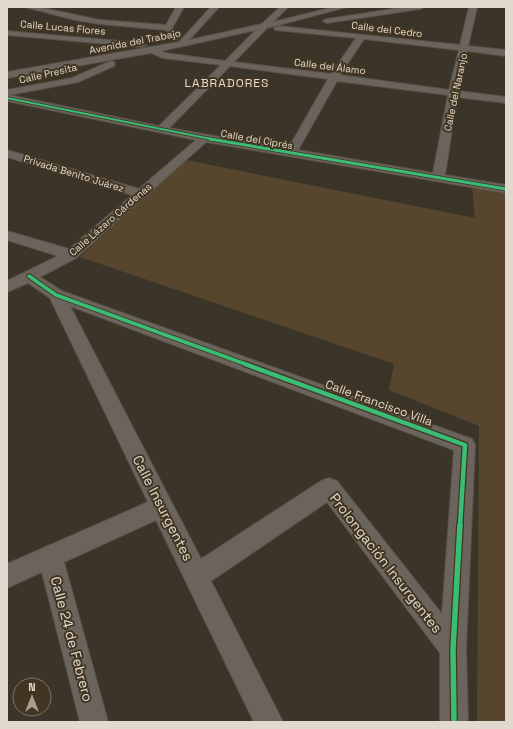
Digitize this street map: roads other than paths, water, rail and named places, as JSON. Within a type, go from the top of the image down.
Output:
[{"type":"street","points":[[29,7],[100,22],[168,28],[182,43],[215,7]]},
{"type":"street","points":[[42,20],[64,7]]},
{"type":"street","points":[[168,28],[180,7]]},
{"type":"street","points":[[162,129],[284,7]]},
{"type":"street","points":[[265,27],[343,7]]},
{"type":"street","points":[[294,29],[326,21],[420,7]]},
{"type":"street","name":"Calle del Naranjo","points":[[438,178],[454,93],[473,7]]},
{"type":"street","points":[[7,40],[30,27]]},
{"type":"street","name":"Avenida del Trabajo","points":[[7,75],[152,50],[265,27]]},
{"type":"street","name":"Calle del Cedro","points":[[265,27],[361,36],[506,53]]},
{"type":"street","name":"Calle Lucas Flores","points":[[7,33],[164,47]]},
{"type":"street","points":[[290,153],[334,77],[361,36]]},
{"type":"street","name":"Calle del Álamo","points":[[152,50],[163,55],[506,100]]},
{"type":"street","name":"Calle Presita","points":[[7,93],[75,80],[138,52]]},
{"type":"street","name":"Calle del Ciprés","points":[[7,98],[204,138],[438,178],[506,188]]},
{"type":"street","name":"Calle Lázaro Cárdenas","points":[[15,280],[71,254],[204,138]]},
{"type":"street","name":"Privada Benito Juárez","points":[[7,153],[140,193]]},
{"type":"street","points":[[7,234],[71,254]]},
{"type":"street","name":"Calle Francisco Villa","points":[[15,280],[465,445],[453,649],[454,722]]},
{"type":"street","name":"Calle Insurgentes","points":[[56,295],[269,722]]},
{"type":"street","name":"Prolongación Insurgentes","points":[[197,576],[329,488],[453,649]]},
{"type":"street","points":[[7,576],[162,506]]},
{"type":"street","name":"Calle 24 de Febrero","points":[[50,556],[94,722]]},
{"type":"district","name":"LABRADORES","points":[[227,83]]}]
